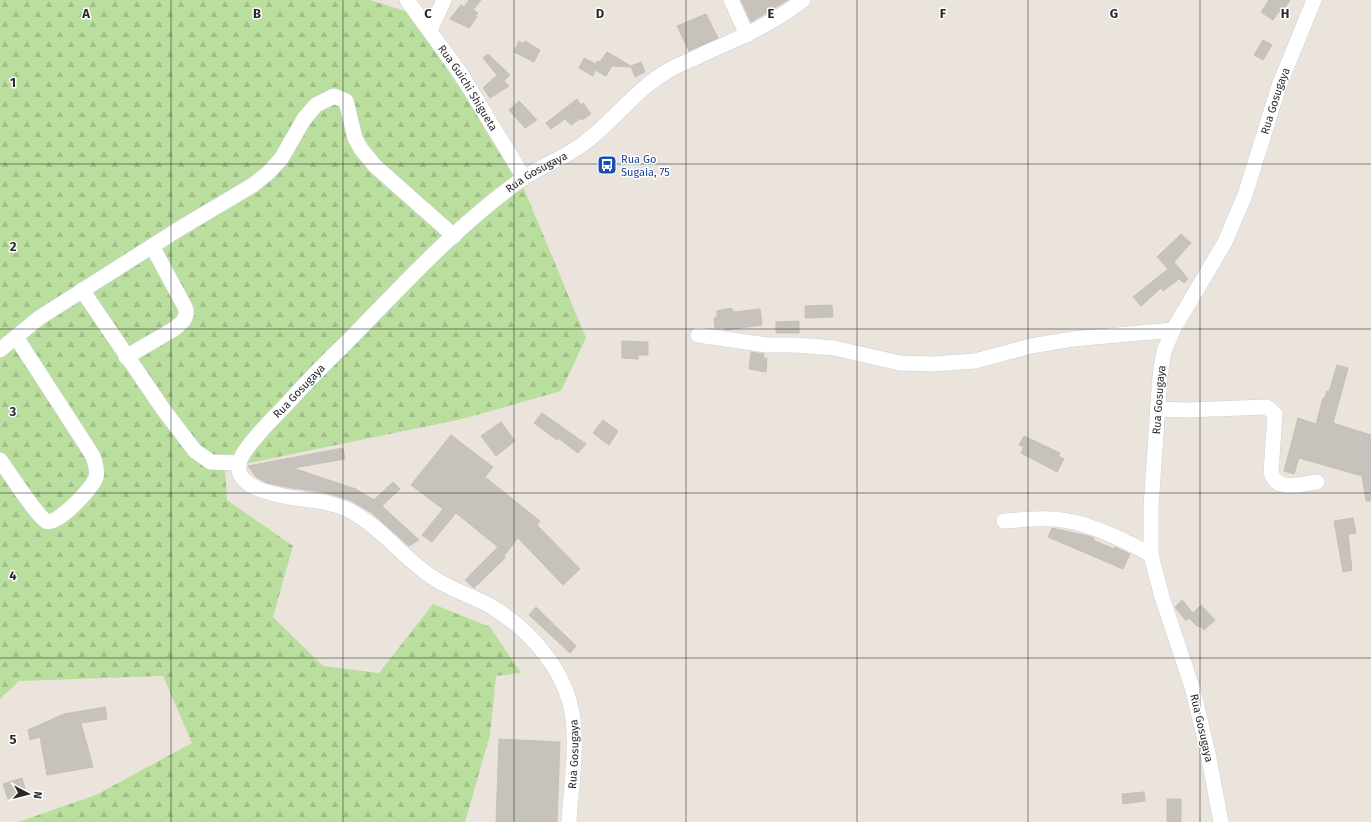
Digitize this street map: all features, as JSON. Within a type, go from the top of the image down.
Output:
[{"type":"street","name":"Rua Guichi Shigueta","points":[[407,0],[461,74],[524,178]]},
{"type":"street","points":[[430,30],[444,0]]},
{"type":"street","points":[[731,0],[747,35]]},
{"type":"street","name":"Rua Gosugaya","points":[[569,822],[573,759],[573,719],[568,698],[556,672],[537,644],[521,628],[490,606],[446,585],[428,574],[406,557],[372,524],[354,512],[340,506],[275,496],[262,491],[250,484],[240,474],[239,463],[246,448],[329,359],[482,210],[524,178],[582,145],[599,132],[636,94],[667,71],[747,35],[788,12],[803,0]]},
{"type":"street","name":"Rua Gosugaya","points":[[1221,822],[1208,752],[1193,690],[1162,597],[1151,555],[1151,507],[1157,409],[1164,352],[1173,330],[1225,242],[1245,195],[1279,86],[1314,0]]},
{"type":"street","points":[[0,350],[39,318],[152,246],[253,185],[268,173],[281,159],[304,119],[316,105],[334,96],[346,101],[355,138],[360,150],[370,161],[454,236]]},
{"type":"street","points":[[126,357],[181,324],[186,316],[185,306],[152,246]]},
{"type":"street","points":[[82,290],[170,420],[195,451],[211,462],[239,463]]},
{"type":"street","points":[[698,335],[767,345],[828,348],[900,363],[933,364],[975,361],[1031,346],[1073,339],[1173,330]]},
{"type":"street","points":[[0,460],[47,522],[58,520],[94,484],[97,476],[97,466],[92,456],[16,337]]},
{"type":"street","points":[[1157,409],[1187,410],[1267,407],[1275,414],[1271,472],[1272,478],[1275,482],[1287,486],[1317,482]]},
{"type":"street","points":[[1004,521],[1053,519],[1067,521],[1125,540],[1151,555]]},
{"type":"green space","points":[[0,0],[370,0],[408,12],[517,172],[586,338],[561,391],[462,419],[225,468],[227,500],[293,546],[273,617],[323,666],[379,673],[433,604],[490,627],[521,673],[496,676],[490,735],[465,822],[18,822],[96,795],[192,743],[163,676],[19,681],[0,699]]},
{"type":"building","points":[[469,0],[481,0],[473,10],[478,13],[475,16],[477,17],[469,28],[450,19],[461,5],[464,7]]},
{"type":"building","points":[[741,0],[788,0],[751,22]]},
{"type":"building","points":[[1269,0],[1290,0],[1281,13],[1279,11],[1273,20],[1261,12]]},
{"type":"building","points":[[706,14],[718,38],[689,51],[677,26]]},
{"type":"building","points":[[1263,40],[1272,45],[1263,60],[1254,55]]},
{"type":"building","points":[[519,41],[524,44],[525,41],[540,50],[534,62],[514,52]]},
{"type":"building","points":[[607,52],[631,66],[641,62],[645,72],[635,77],[631,67],[612,66],[606,76],[595,70],[593,76],[579,68],[584,58],[596,64],[597,61],[600,62]]},
{"type":"building","points":[[488,54],[510,75],[504,81],[509,86],[490,98],[483,88],[497,75],[483,58]]},
{"type":"building","points":[[577,99],[581,105],[583,103],[591,114],[582,120],[581,118],[571,125],[565,119],[551,129],[546,123]]},
{"type":"building","points":[[519,101],[537,120],[525,128],[509,110]]},
{"type":"building","points":[[1181,234],[1191,243],[1174,262],[1188,279],[1184,283],[1179,279],[1163,291],[1161,288],[1141,306],[1133,297],[1168,269],[1157,257]]},
{"type":"building","points":[[832,305],[833,317],[805,318],[805,306]]},
{"type":"building","points":[[731,308],[734,312],[760,309],[762,325],[725,330],[725,327],[715,328],[714,318],[717,317],[717,311]]},
{"type":"building","points":[[799,321],[799,333],[776,333],[776,322]]},
{"type":"building","points":[[622,341],[648,342],[648,355],[638,355],[638,359],[622,358]]},
{"type":"building","points":[[751,352],[764,354],[763,358],[767,358],[766,372],[749,369]]},
{"type":"building","points":[[1337,365],[1348,368],[1333,423],[1371,435],[1371,501],[1366,501],[1362,476],[1299,458],[1294,474],[1284,471],[1298,418],[1316,424],[1323,398],[1325,398],[1327,391],[1329,392]]},
{"type":"building","points":[[542,413],[586,444],[578,453],[558,438],[557,440],[534,423]]},
{"type":"building","points":[[603,420],[618,431],[609,445],[593,433]]},
{"type":"building","points":[[501,422],[515,441],[496,456],[481,436]]},
{"type":"building","points":[[451,435],[493,467],[485,477],[540,521],[537,525],[580,569],[563,585],[518,538],[504,556],[505,558],[474,588],[465,580],[498,547],[456,513],[432,542],[422,535],[443,509],[411,485]]},
{"type":"building","points":[[1024,436],[1060,453],[1058,456],[1064,459],[1057,472],[1021,453],[1024,447],[1019,445]]},
{"type":"building","points":[[343,448],[345,459],[293,468],[356,489],[374,500],[393,482],[400,489],[382,506],[419,540],[409,546],[372,513],[350,500],[324,492],[267,483],[256,477],[248,466]]},
{"type":"building","points":[[1353,518],[1356,533],[1348,534],[1352,570],[1343,572],[1334,521]]},
{"type":"building","points":[[1052,528],[1094,538],[1093,540],[1114,549],[1115,547],[1130,554],[1123,569],[1048,537]]},
{"type":"building","points":[[1182,600],[1193,613],[1201,605],[1215,620],[1204,630],[1200,626],[1198,627],[1189,618],[1186,621],[1175,607]]},
{"type":"building","points":[[536,607],[576,646],[570,653],[529,615]]},
{"type":"building","points":[[105,707],[107,719],[81,723],[93,767],[47,775],[40,737],[30,740],[28,730],[64,714]]},
{"type":"building","points":[[499,739],[560,742],[557,822],[496,822]]},
{"type":"building","points":[[22,778],[26,793],[8,799],[3,784]]},
{"type":"building","points":[[1144,792],[1145,801],[1123,804],[1122,794]]},
{"type":"building","points":[[1167,799],[1181,799],[1181,822],[1167,822]]},
{"type":"place","name":"Rua Go Sugaia, 75","points":[[607,165]]}]
